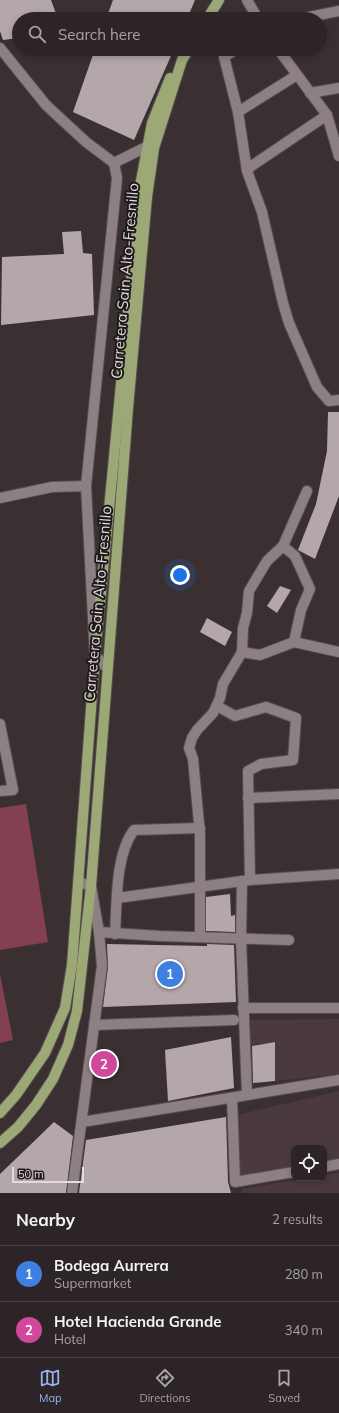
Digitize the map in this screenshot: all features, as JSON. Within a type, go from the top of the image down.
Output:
[{"type":"main road","points":[[205,12],[212,0]]},
{"type":"main road","points":[[211,12],[219,0]]},
{"type":"main road","points":[[0,1113],[16,1095],[45,1053],[65,1008],[72,965],[95,654],[140,186],[151,148],[152,124],[179,56]]},
{"type":"main road","name":"Carretera Sain Alto-Fresnillo","points":[[0,1143],[18,1127],[36,1105],[53,1079],[68,1045],[77,1011],[82,979],[91,886],[107,668],[151,148],[185,56]]},
{"type":"street","points":[[247,0],[254,12]]},
{"type":"street","points":[[327,13],[339,11]]},
{"type":"street","points":[[0,48],[46,105],[86,142],[114,163],[117,178],[86,486],[95,654],[107,668]]},
{"type":"street","points":[[226,56],[224,57],[238,112],[247,169],[262,212],[289,323],[317,387],[329,401],[339,400]]},
{"type":"street","points":[[283,56],[327,115],[339,156]]},
{"type":"street","points":[[238,112],[297,75]]},
{"type":"street","points":[[310,93],[339,88]]},
{"type":"street","points":[[247,169],[327,115]]},
{"type":"street","points":[[114,163],[140,150],[151,148]]},
{"type":"street","points":[[0,498],[52,487],[86,486]]},
{"type":"street","points":[[200,937],[200,828],[193,758],[190,748],[196,730],[213,713],[217,706],[223,684],[242,652],[242,628],[247,613],[249,591],[267,561],[283,546],[307,491]]},
{"type":"street","points":[[283,546],[295,556],[310,589],[301,610],[294,642]]},
{"type":"street","points":[[242,652],[260,655],[294,642],[339,652]]},
{"type":"street","points":[[217,706],[235,716],[266,707],[296,718],[293,760],[261,764],[248,771],[246,881],[241,939],[247,1095]]},
{"type":"street","points":[[0,724],[13,790],[0,791]]},
{"type":"street","points":[[248,798],[339,794]]},
{"type":"street","points":[[115,934],[121,861],[129,836],[134,830],[200,828]]},
{"type":"street","points":[[117,898],[246,881],[339,874]]},
{"type":"street","points":[[72,1193],[102,966],[99,932],[91,886],[79,882]]},
{"type":"street","points":[[99,932],[115,934],[289,940]]},
{"type":"street","points":[[243,1008],[339,1008]]},
{"type":"street","points":[[94,1025],[234,1020]]},
{"type":"street","points":[[82,1122],[339,1080]]},
{"type":"street","points":[[232,1098],[235,1182],[291,1173]]},
{"type":"street","points":[[327,1166],[339,1164]]},
{"type":"shaded area","points":[[26,804],[48,942],[0,950],[0,808]]},
{"type":"shaded area","points":[[0,974],[13,1040],[0,1043]]},
{"type":"shaded area","points":[[339,1019],[339,1074],[275,1081],[275,1043],[249,1045],[249,1020]]},
{"type":"shaded area","points":[[339,1091],[339,1161],[327,1163],[327,1145],[291,1145],[291,1168],[240,1177],[237,1115]]},
{"type":"shaded area","points":[[339,1173],[339,1193],[242,1193],[242,1189],[291,1181],[327,1181],[327,1175]]},
{"type":"building","points":[[0,0],[51,0],[55,12],[12,12],[12,39],[3,40],[0,31]]},
{"type":"building","points":[[113,0],[195,0],[190,12],[109,12]]},
{"type":"building","points":[[93,56],[171,56],[134,140],[73,112]]},
{"type":"building","points":[[81,231],[83,253],[92,254],[94,315],[1,325],[2,257],[64,254],[62,232]]},
{"type":"building","points":[[328,412],[339,412],[339,496],[315,559],[298,550],[316,504],[327,451]]},
{"type":"building","points":[[280,586],[291,590],[277,613],[267,606]]},
{"type":"building","points":[[207,618],[232,632],[225,646],[200,632]]},
{"type":"building","points":[[230,894],[231,916],[235,915],[235,932],[206,931],[206,897]]},
{"type":"building","points":[[107,944],[207,946],[207,944],[234,945],[236,1002],[103,1007],[108,967]]},
{"type":"building","points":[[231,1037],[234,1088],[168,1101],[165,1050]]},
{"type":"building","points":[[275,1042],[275,1081],[253,1083],[252,1046]]},
{"type":"building","points":[[226,1117],[228,1182],[231,1193],[79,1193],[86,1140]]},
{"type":"building","points":[[54,1122],[73,1136],[66,1193],[0,1193],[0,1174]]},
{"type":"place","name":"Bodega Aurrera","points":[[170,974]]},
{"type":"place","name":"Hotel Hacienda Grande","points":[[104,1064]]}]
